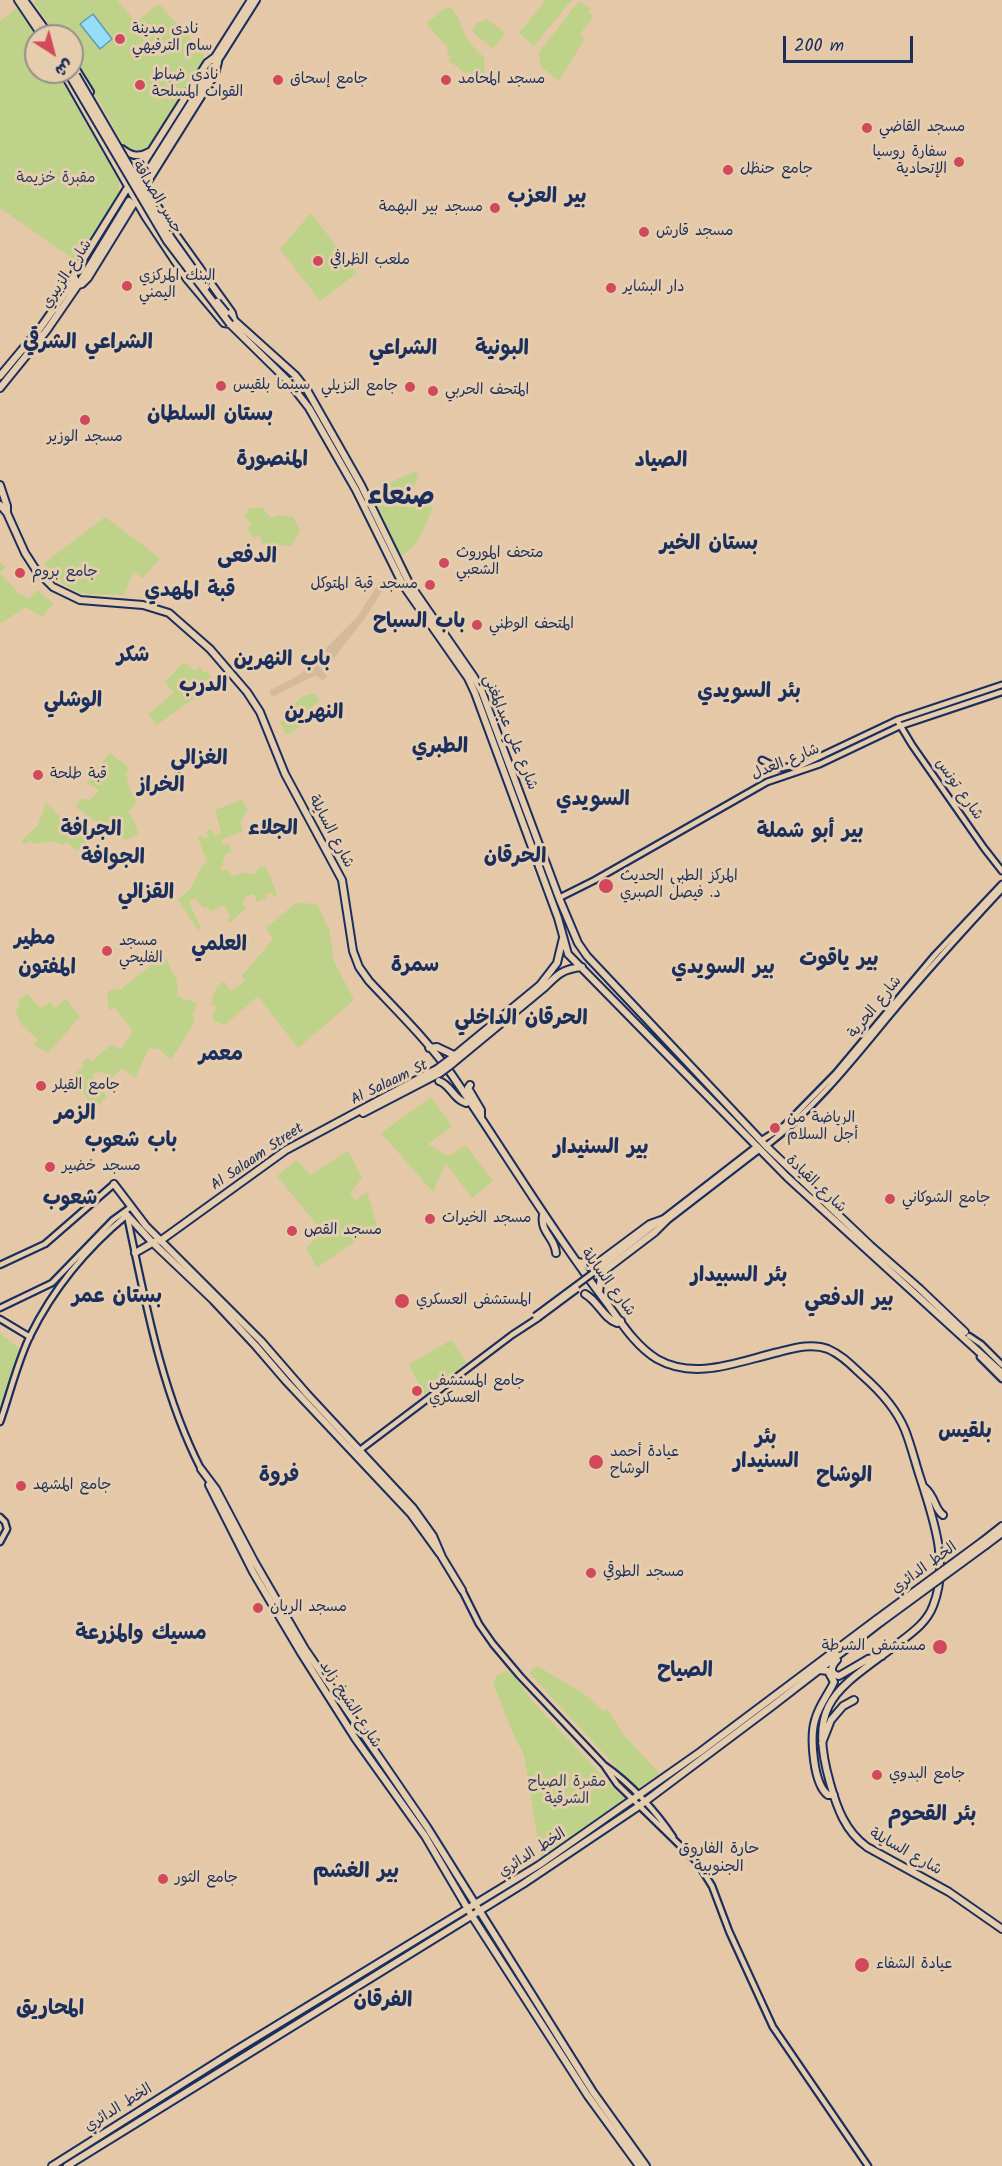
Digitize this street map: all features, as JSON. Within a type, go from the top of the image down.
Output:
[{"type":"main road","points":[[18,0],[34,24]]},
{"type":"main road","points":[[24,0],[41,24]]},
{"type":"main road","points":[[251,0],[216,60],[142,173],[128,188],[74,274],[76,283],[82,284],[88,278],[127,216],[130,200],[136,187],[142,173],[152,150],[207,63],[216,60],[229,44],[258,0]]},
{"type":"main road","points":[[130,200],[144,186],[215,74],[216,60]]},
{"type":"main road","points":[[76,84],[128,188],[130,200],[145,216],[205,302],[225,325],[232,322],[232,313],[144,186],[142,173],[122,149],[84,84]]},
{"type":"main road","name":"جسر الصداقة","points":[[76,84],[167,241],[232,322]]},
{"type":"main road","name":"جسر الصداقة","points":[[77,84],[171,238],[226,313]]},
{"type":"main road","points":[[122,149],[137,156],[152,150]]},
{"type":"main road","points":[[128,188],[144,186]]},
{"type":"main road","name":"شارع الزبيري","points":[[0,388],[47,330],[130,200]]},
{"type":"main road","points":[[127,216],[145,216]]},
{"type":"main road","name":"شارع الزبيري","points":[[0,375],[76,283]]},
{"type":"main road","name":"شارع علي عبدالمغني","points":[[226,313],[246,340],[288,381],[309,408],[356,490],[403,585],[478,692],[567,947]]},
{"type":"main road","name":"شارع علي عبدالمغني","points":[[232,322],[296,376],[307,390],[361,485],[409,583],[469,669],[578,943]]},
{"type":"main road","name":"شارع السايلة","points":[[0,485],[7,513]]},
{"type":"main road","name":"شارع السايلة","points":[[0,505],[7,513],[25,553],[36,570],[53,587],[80,600],[143,605],[169,613],[210,649],[247,692],[260,712],[285,774],[342,880],[351,943],[359,967],[450,1073],[543,1214],[599,1293],[639,1344],[649,1354],[667,1364],[686,1369],[706,1369],[801,1347],[819,1347],[847,1361],[879,1391],[894,1409],[906,1432],[932,1509],[939,1543],[936,1598],[928,1617],[919,1627],[846,1684],[833,1699],[823,1723],[821,1744],[823,1757],[846,1825],[862,1843],[949,1892],[1002,1929]]},
{"type":"main road","points":[[117,612],[118,604]]},
{"type":"main road","points":[[557,963],[563,935]]},
{"type":"main road","points":[[572,942],[578,943],[582,950],[577,956],[570,955],[567,947],[572,942]]},
{"type":"main road","name":"شارع القيادة","points":[[582,950],[761,1145],[787,1177],[1002,1367]]},
{"type":"main road","name":"شارع القيادة","points":[[570,955],[761,1145]]},
{"type":"main road","points":[[452,1060],[540,985],[557,963],[562,960],[566,962],[568,968]]},
{"type":"main road","points":[[452,1060],[544,988],[556,975],[568,968],[583,967]]},
{"type":"main road","points":[[429,1048],[437,1047],[452,1060]]},
{"type":"main road","name":"Al Salaam St","points":[[351,1116],[359,1115],[439,1071],[452,1060]]},
{"type":"main road","points":[[439,1081],[444,1083],[458,1100],[466,1103],[469,1101]]},
{"type":"main road","points":[[470,1085],[468,1088],[481,1110],[481,1119]]},
{"type":"main road","name":"Al Salaam Street","points":[[160,1241],[286,1150],[351,1116]]},
{"type":"main road","points":[[114,1184],[130,1207],[160,1241],[261,1341],[307,1395],[413,1508],[433,1536],[442,1557]]},
{"type":"main road","points":[[543,1214],[542,1227],[555,1247],[556,1253]]},
{"type":"main road","points":[[127,1215],[213,1300],[285,1381],[411,1514],[462,1590]]},
{"type":"main road","points":[[576,1261],[592,1266],[650,1224],[665,1220]]},
{"type":"main road","points":[[599,1293],[601,1277],[605,1270],[655,1232],[665,1220]]},
{"type":"main road","points":[[135,1253],[152,1242],[160,1241]]},
{"type":"main road","points":[[585,1294],[596,1302],[609,1319],[615,1322],[621,1321]]},
{"type":"main road","name":"شارع القيادة","points":[[967,1337],[1002,1373]]},
{"type":"main road","points":[[201,1469],[216,1489],[305,1649],[428,1827],[593,2092],[646,2166]]},
{"type":"main road","name":"شارع الشيخ زايد","points":[[201,1469],[253,1572],[301,1653],[355,1738],[425,1836],[472,1916],[588,2096],[639,2166]]},
{"type":"main road","points":[[923,1487],[932,1495],[939,1512],[943,1515]]},
{"type":"main road","name":"الخط الدائري","points":[[67,2166],[480,1911],[639,1801],[984,1543],[1002,1526]]},
{"type":"main road","points":[[984,1543],[1002,1533]]},
{"type":"main road","name":"الخط الدائري","points":[[784,1693],[819,1670],[879,1620]]},
{"type":"main road","points":[[838,1655],[832,1668],[834,1674],[839,1676],[868,1659],[882,1656]]},
{"type":"main road","points":[[819,1670],[828,1671],[834,1683],[822,1702],[814,1722],[814,1753],[818,1776],[824,1791],[828,1795],[834,1795]]},
{"type":"main road","points":[[821,1744],[831,1720],[843,1706],[854,1700]]},
{"type":"main road","name":"الخط الدائري","points":[[52,2166],[236,2049],[524,1875],[639,1801]]},
{"type":"street","name":"شارع العدل","points":[[762,760],[778,768],[802,765],[897,720],[1002,686]]},
{"type":"street","name":"شارع العدل","points":[[559,898],[595,880],[766,782],[820,764],[900,726],[1002,692]]},
{"type":"street","name":"شارع تونس","points":[[897,720],[977,839],[1002,871]]},
{"type":"street","name":"شارع الحرية","points":[[761,1145],[784,1126],[836,1073],[935,955],[1002,884]]},
{"type":"street","points":[[360,1450],[761,1145],[790,1126],[839,1076],[937,961],[1002,890]]},
{"type":"street","points":[[0,1265],[45,1244],[114,1184]]},
{"type":"street","points":[[0,1308],[52,1283],[114,1220],[130,1207]]},
{"type":"street","points":[[0,1422],[30,1337],[58,1287],[83,1258],[127,1215]]},
{"type":"street","name":"شارع الشيخ زايد","points":[[127,1215],[153,1329],[184,1437],[201,1469]]},
{"type":"street","points":[[0,1319],[30,1337]]},
{"type":"street","points":[[967,1337],[975,1351],[1002,1379]]},
{"type":"street","points":[[0,1518],[7,1525],[0,1542]]},
{"type":"street","points":[[0,1538],[5,1534]]},
{"type":"street","points":[[462,1590],[484,1631],[520,1676],[604,1765],[614,1780],[639,1801],[662,1830],[697,1863],[709,1880],[734,1942],[773,2027],[868,2166]]},
{"type":"shaded area","points":[[380,581],[385,587],[365,618],[332,661],[322,670],[327,676],[323,681],[316,675],[272,697],[269,691],[299,675],[358,616]]},
{"type":"green space","name":"نادي ضباط القوات المسلحة","points":[[36,0],[117,0],[136,22],[159,4],[203,52],[205,61],[147,152],[134,154],[124,146],[84,74],[84,24],[49,24],[34,3]]},
{"type":"green space","points":[[546,0],[572,0],[534,46],[519,33]]},
{"type":"green space","points":[[579,1],[591,9],[588,12],[594,16],[580,34],[585,38],[559,81],[541,67],[539,52]]},
{"type":"green space","name":"مقبرة خزيمة","points":[[19,6],[30,24],[24,24],[24,84],[67,84],[119,177],[116,204],[79,263],[0,208],[0,21]]},
{"type":"green space","points":[[448,6],[456,14],[469,41],[484,57],[485,76],[481,82],[449,61],[447,46],[428,26],[427,23]]},
{"type":"green space","points":[[487,19],[505,33],[493,49],[473,30],[477,23]]},
{"type":"green space","name":"ملعب الظرافي","points":[[311,213],[357,273],[320,301],[280,249]]},
{"type":"green space","points":[[413,472],[419,473],[409,499],[433,507],[417,541],[408,552],[401,556],[369,492]]},
{"type":"green space","points":[[262,507],[271,518],[279,515],[293,517],[300,530],[292,546],[263,544],[259,535],[253,538],[247,528],[251,524],[244,514],[248,513],[248,509]]},
{"type":"green space","points":[[105,517],[160,558],[143,578],[133,572],[124,595],[79,592],[62,583],[43,564]]},
{"type":"green space","points":[[0,562],[6,567],[0,573]]},
{"type":"green space","points":[[0,573],[28,599],[37,590],[54,603],[42,617],[26,607],[0,624]]},
{"type":"green space","points":[[184,662],[195,671],[200,667],[204,673],[207,671],[214,681],[210,684],[214,690],[190,701],[157,725],[148,714],[174,693],[165,682]]},
{"type":"green space","points":[[315,693],[319,701],[301,717],[305,724],[286,735],[280,722],[290,715],[298,700],[305,695]]},
{"type":"green space","points":[[110,753],[129,768],[125,774],[137,802],[128,812],[135,823],[138,834],[127,840],[107,830],[75,806],[82,798],[89,801],[99,790],[87,783]]},
{"type":"green space","points":[[242,800],[248,810],[240,822],[243,831],[221,840],[223,845],[229,844],[232,851],[225,855],[221,869],[223,871],[227,869],[232,876],[247,872],[249,875],[256,873],[258,868],[266,866],[277,895],[274,897],[271,892],[266,895],[267,898],[257,902],[254,894],[245,897],[243,904],[246,909],[229,923],[227,920],[231,917],[224,905],[210,912],[207,907],[203,908],[195,898],[189,902],[201,928],[198,930],[178,900],[191,888],[202,865],[207,863],[198,838],[201,835],[205,839],[208,836],[206,832],[211,829],[214,836],[221,832],[215,810]]},
{"type":"green space","points":[[46,803],[87,842],[77,851],[67,842],[62,845],[53,841],[34,844],[32,841],[24,844],[21,841],[38,825]]},
{"type":"green space","points":[[296,903],[317,904],[329,929],[334,961],[354,1000],[298,1048],[258,996],[225,1025],[212,1020],[216,1006],[211,1004],[216,988],[224,981],[231,991],[245,981],[242,976],[273,939],[266,928]]},
{"type":"green space","points":[[159,959],[167,959],[178,985],[177,995],[197,1005],[192,1014],[195,1022],[171,1060],[159,1049],[149,1048],[135,1078],[122,1068],[111,1079],[99,1071],[92,1075],[107,1097],[97,1106],[94,1101],[90,1103],[78,1084],[81,1081],[75,1073],[84,1067],[81,1063],[88,1058],[91,1062],[112,1044],[120,1050],[133,1031],[115,1008],[109,1010],[107,993],[113,989],[120,990]]},
{"type":"green space","points":[[28,994],[40,1008],[50,1002],[55,1008],[66,999],[80,1017],[48,1053],[33,1045],[38,1040],[21,1024],[15,1010],[20,1005],[18,1000]]},
{"type":"green space","points":[[431,1097],[452,1126],[428,1144],[448,1156],[466,1145],[493,1181],[472,1198],[446,1163],[433,1192],[381,1133]]},
{"type":"green space","points":[[348,1151],[362,1178],[350,1194],[355,1201],[367,1192],[377,1226],[317,1268],[306,1248],[322,1231],[277,1176],[297,1160],[310,1175]]},
{"type":"green space","points":[[0,1333],[21,1350],[0,1413]]},
{"type":"green space","points":[[451,1340],[467,1363],[424,1395],[409,1364]]},
{"type":"green space","points":[[537,1666],[583,1693],[603,1711],[607,1709],[623,1734],[660,1774],[637,1789],[529,1673]]},
{"type":"green space","name":"مقبرة الصياح الشرقية","points":[[505,1671],[513,1674],[533,1702],[625,1800],[541,1858],[524,1755],[493,1683],[497,1676]]},
{"type":"water","points":[[93,14],[112,39],[100,49],[84,29],[84,24],[80,24]]},
{"type":"tunnel","points":[[126,197],[142,171]]},
{"type":"place","name":"نادي مدينة سام الترفيهي","points":[[120,39]]},
{"type":"place","name":"جامع إسحاق","points":[[278,80]]},
{"type":"place","name":"مسجد المحامد","points":[[446,80]]},
{"type":"place","name":"نادي ضباط القوات المسلحة","points":[[140,85]]},
{"type":"place","name":"مسجد القاضي","points":[[867,128]]},
{"type":"place","name":"سفارة روسيا الإتحادية","points":[[959,162]]},
{"type":"place","name":"جامع حنظل","points":[[728,170]]},
{"type":"place","name":"مسجد بير البهمة","points":[[495,208]]},
{"type":"place","name":"مسجد قارش","points":[[644,232]]},
{"type":"place","name":"ملعب الظرافي","points":[[318,261]]},
{"type":"place","name":"البنك المركزي اليمني","points":[[127,286]]},
{"type":"place","name":"دار البشاير","points":[[611,288]]},
{"type":"place","name":"سينما بلقيس","points":[[221,386]]},
{"type":"place","name":"جامع النزيلي","points":[[410,387]]},
{"type":"place","name":"المتحف الحربي","points":[[433,391]]},
{"type":"place","name":"مسجد الوزير","points":[[85,420]]},
{"type":"place","name":"متحف الموروث الشعبي","points":[[444,563]]},
{"type":"place","name":"جامع بروم","points":[[20,573]]},
{"type":"place","name":"مسجد قبة المتوكل","points":[[430,585]]},
{"type":"place","name":"المتحف الوطني","points":[[477,625]]},
{"type":"place","name":"قبة طلحة","points":[[38,775]]},
{"type":"place","name":"المركز الطبي الحديث د. فيصل الصبري","points":[[606,886]]},
{"type":"place","name":"مسجد الفليحي","points":[[107,951]]},
{"type":"place","name":"جامع القيلر","points":[[41,1086]]},
{"type":"place","name":"الرياضة من أجل السلام","points":[[775,1128]]},
{"type":"place","name":"مسجد خضير","points":[[50,1167]]},
{"type":"place","name":"جامع الشوكاني","points":[[890,1199]]},
{"type":"place","name":"مسجد الخيرات","points":[[430,1219]]},
{"type":"place","name":"مسجد القص","points":[[292,1231]]},
{"type":"place","name":"المستشفى العسكري","points":[[402,1301]]},
{"type":"place","name":"جامع المستشفى العسكري","points":[[417,1391]]},
{"type":"place","name":"عيادة أحمد الوشاح","points":[[596,1462]]},
{"type":"place","name":"جامع المشهد","points":[[21,1486]]},
{"type":"place","name":"مسجد الطوقي","points":[[591,1573]]},
{"type":"place","name":"مسجد الريان","points":[[258,1608]]},
{"type":"place","name":"مستشفى الشرطة","points":[[940,1647]]},
{"type":"place","name":"جامع البدوي","points":[[877,1775]]},
{"type":"place","name":"جامع الثور","points":[[163,1879]]},
{"type":"place","name":"عيادة الشفاء","points":[[862,1965]]},
{"type":"district","name":"بير العزب","points":[[547,198]]},
{"type":"district","name":"الشراعي الشرقي","points":[[88,344]]},
{"type":"district","name":"الشراعي","points":[[403,350]]},
{"type":"district","name":"البونية","points":[[502,350]]},
{"type":"district","name":"بستان السلطان","points":[[210,416]]},
{"type":"district","name":"المنصورة","points":[[272,461]]},
{"type":"district","name":"الصياد","points":[[661,462]]},
{"type":"district","name":"صنعاء","points":[[401,499]]},
{"type":"district","name":"بستان الخير","points":[[709,545]]},
{"type":"district","name":"الدفعى","points":[[247,558]]},
{"type":"district","name":"قبة المهدي","points":[[190,592]]},
{"type":"district","name":"باب السباح","points":[[419,623]]},
{"type":"district","name":"شكر","points":[[133,657]]},
{"type":"district","name":"باب النهرين","points":[[282,661]]},
{"type":"district","name":"الدرب","points":[[203,687]]},
{"type":"district","name":"بئر السويدي","points":[[749,693]]},
{"type":"district","name":"الوشلي","points":[[73,702]]},
{"type":"district","name":"النهرين","points":[[314,714]]},
{"type":"district","name":"الطبري","points":[[440,748]]},
{"type":"district","name":"الغزالي","points":[[199,760]]},
{"type":"district","name":"الخراز","points":[[161,787]]},
{"type":"district","name":"السويدي","points":[[593,801]]},
{"type":"district","name":"الجلاء","points":[[273,830]]},
{"type":"district","name":"الجرافة","points":[[91,831]]},
{"type":"district","name":"بير أبو شملة","points":[[810,833]]},
{"type":"district","name":"الحرقان","points":[[515,858]]},
{"type":"district","name":"الجوافة","points":[[113,859]]},
{"type":"district","name":"القزالي","points":[[146,894]]},
{"type":"district","name":"مطير","points":[[35,940]]},
{"type":"district","name":"العلمي","points":[[219,946]]},
{"type":"district","name":"بير ياقوت","points":[[839,961]]},
{"type":"district","name":"سمرة","points":[[415,967]]},
{"type":"district","name":"المفتون","points":[[47,969]]},
{"type":"district","name":"بير السويدي","points":[[723,969]]},
{"type":"district","name":"الحرقان الداخلي","points":[[521,1020]]},
{"type":"district","name":"معمر","points":[[221,1056]]},
{"type":"district","name":"الزمر","points":[[75,1115]]},
{"type":"district","name":"باب شعوب","points":[[131,1142]]},
{"type":"district","name":"بير السنيدار","points":[[601,1149]]},
{"type":"district","name":"شعوب","points":[[70,1200]]},
{"type":"district","name":"بئر السبيدار","points":[[739,1277]]},
{"type":"district","name":"بستان عمر","points":[[117,1298]]},
{"type":"district","name":"بير الدفعي","points":[[849,1301]]},
{"type":"district","name":"بلقيس","points":[[965,1433]]},
{"type":"district","name":"بئر السنيدار","points":[[766,1451]]},
{"type":"district","name":"فروة","points":[[279,1477]]},
{"type":"district","name":"الوشاح","points":[[844,1477]]},
{"type":"district","name":"مسيك والمزرعة","points":[[141,1635]]},
{"type":"district","name":"الصياح","points":[[685,1672]]},
{"type":"district","name":"بئر القحوم","points":[[932,1816]]},
{"type":"district","name":"حارة الفاروق الجنوبية","points":[[719,1859]]},
{"type":"district","name":"بير الغشم","points":[[356,1873]]},
{"type":"district","name":"الفرقان","points":[[383,2002]]},
{"type":"district","name":"المحاريق","points":[[50,2010]]}]
